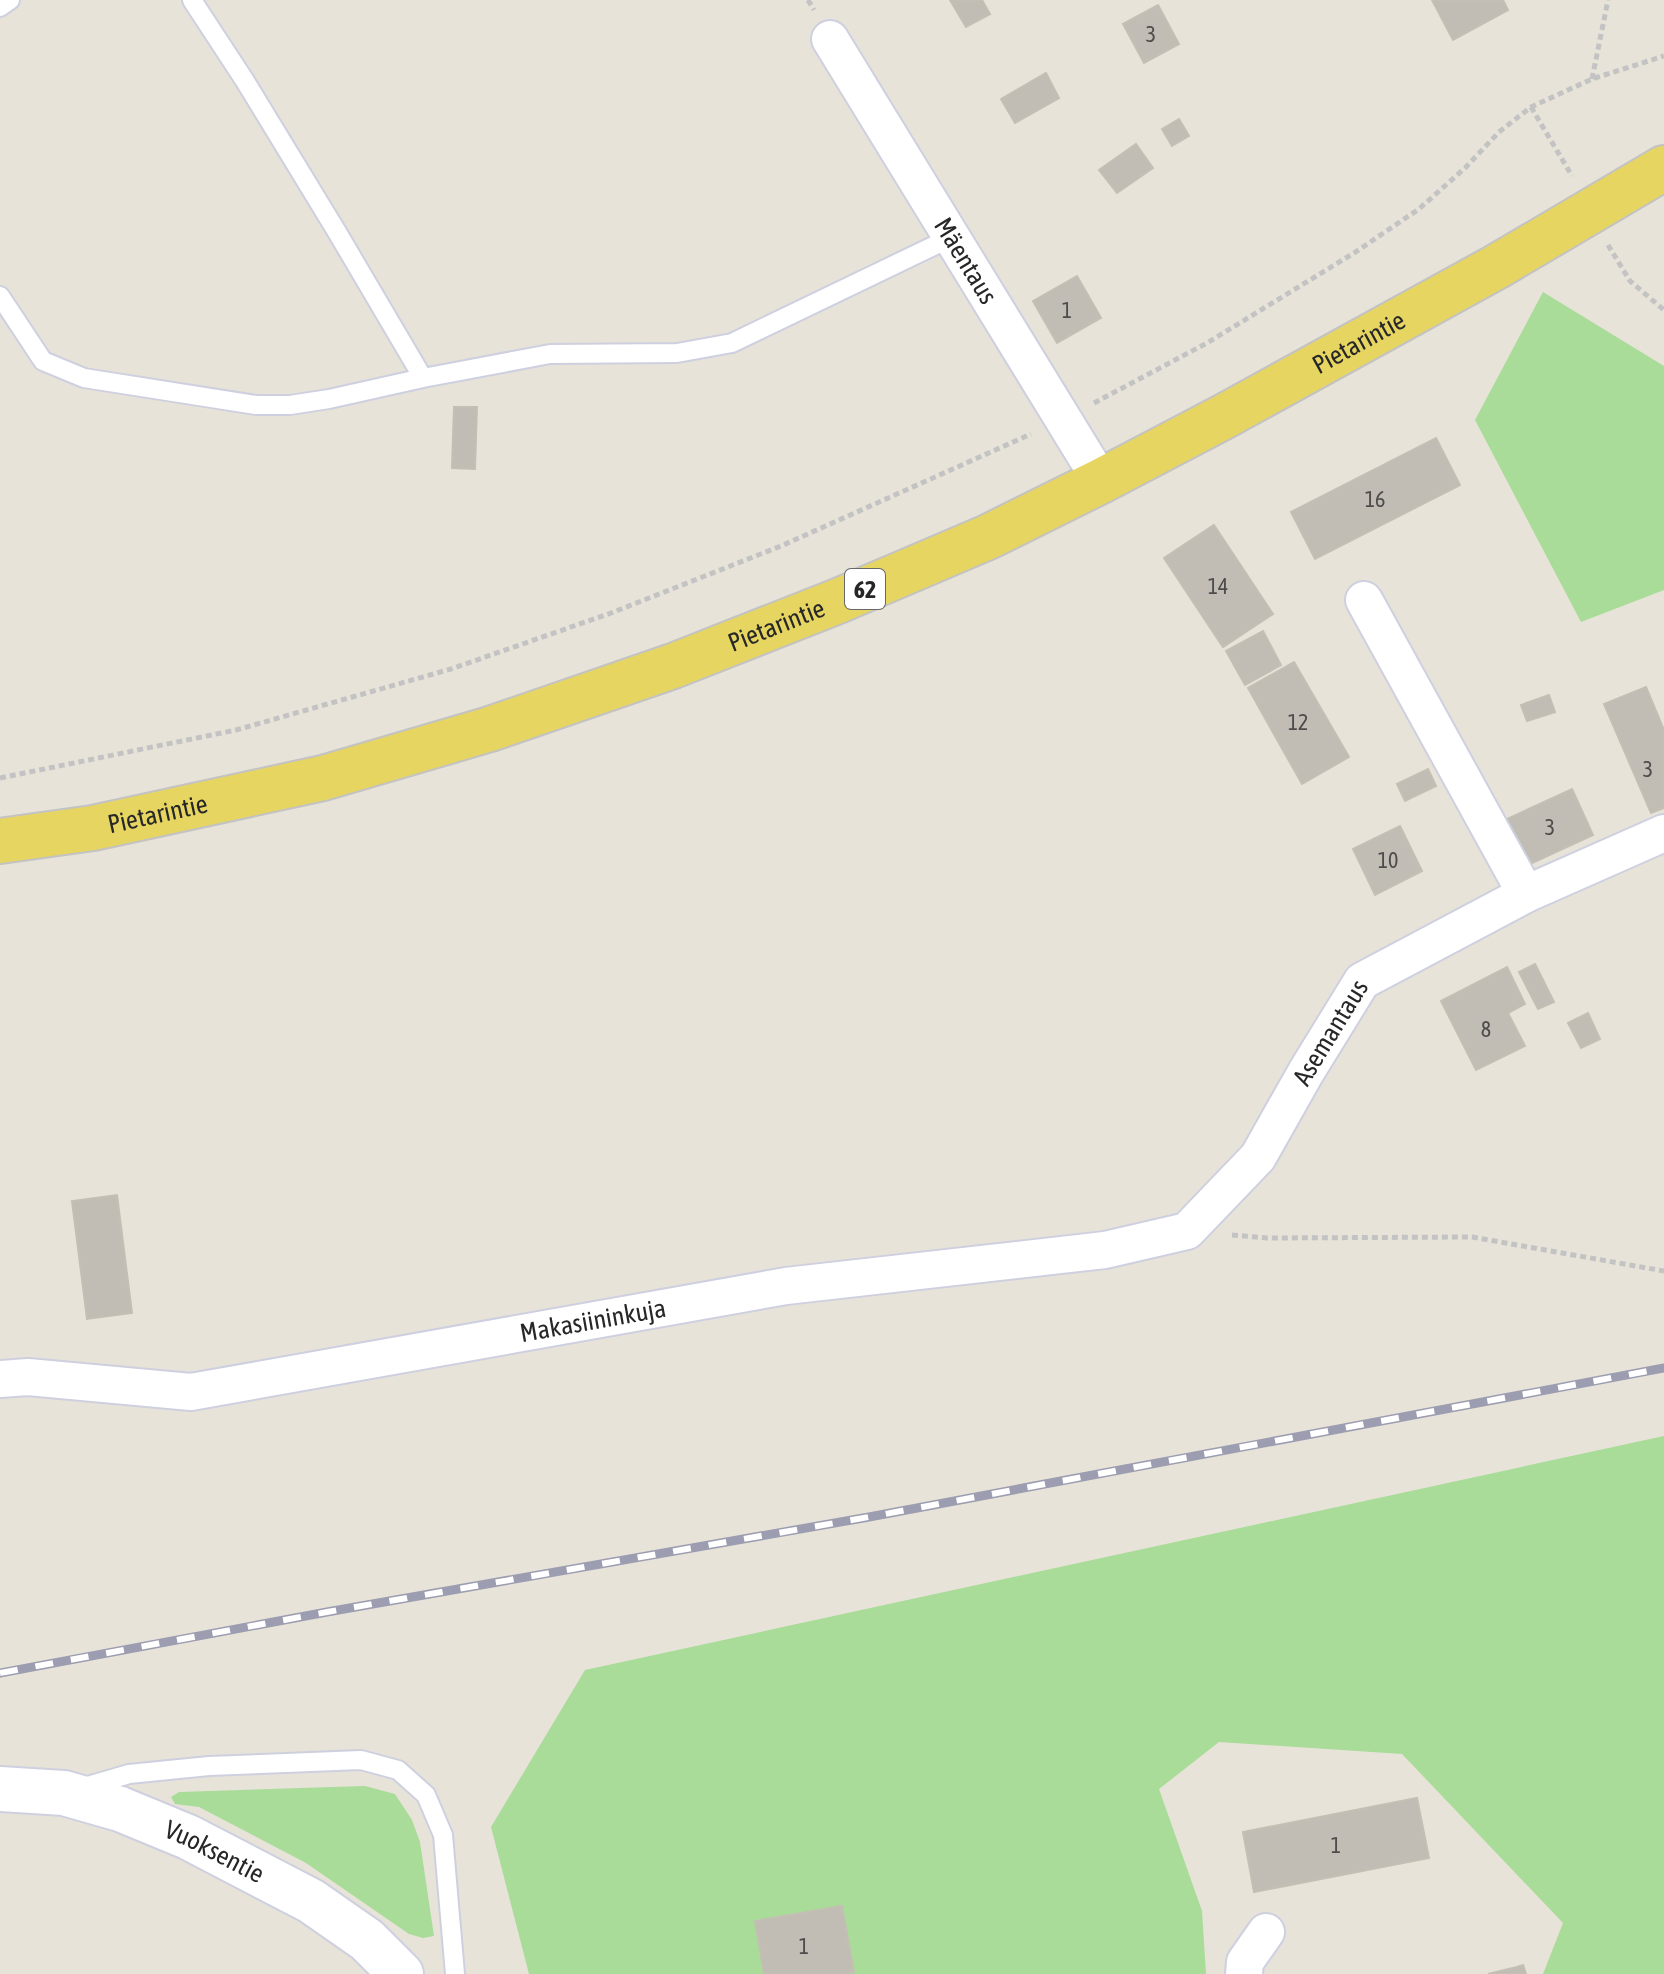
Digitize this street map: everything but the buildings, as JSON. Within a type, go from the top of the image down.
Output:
[{"type":"main road","name":"Pietarintie","points":[[0,841],[93,828],[323,778],[490,729],[673,666],[838,601],[988,537],[1225,416],[1482,275],[1664,168]]},
{"type":"street","name":"Mäentaus","points":[[830,39],[1101,481]]},
{"type":"street","points":[[1364,600],[1526,894]]},
{"type":"street","name":"Asemantaus","points":[[1187,1231],[1258,1157],[1362,981],[1526,894],[1664,833]]},
{"type":"street","name":"Makasiininkuja","points":[[0,1379],[28,1377],[191,1392],[786,1286],[1105,1250],[1187,1231]]},
{"type":"street","name":"Vuoksentie","points":[[0,1789],[64,1793],[120,1809],[188,1837],[311,1901],[367,1940],[401,1974]]},
{"type":"street","points":[[1244,1974],[1245,1962],[1266,1932]]},
{"type":"lane","points":[[0,7],[10,0]]},
{"type":"lane","points":[[192,0],[279,136],[423,378]]},
{"type":"lane","points":[[0,296],[43,361],[84,378],[256,405],[278,405],[329,399],[550,354],[677,353],[732,343],[950,238]]},
{"type":"lane","points":[[64,1793],[129,1774],[209,1766],[361,1760],[398,1770],[426,1795],[443,1835],[455,1974]]},
{"type":"path","points":[[1592,79],[1608,0]]},
{"type":"path","points":[[0,778],[236,730],[451,669],[611,613],[781,546],[1063,420],[1207,343],[1367,245],[1419,209],[1499,132],[1531,107],[1592,79],[1664,56]]},
{"type":"path","points":[[1531,107],[1572,176]]},
{"type":"path","points":[[1608,244],[1630,281],[1664,310]]},
{"type":"path","points":[[1187,1231],[1267,1238],[1472,1237],[1664,1271]]},
{"type":"green space","points":[[1543,292],[1664,366],[1664,590],[1581,622],[1475,420]]},
{"type":"green space","points":[[1664,1436],[1664,1974],[1543,1974],[1563,1923],[1402,1754],[1219,1742],[1159,1789],[1202,1911],[1206,1974],[529,1974],[491,1827],[585,1670]]},
{"type":"green space","points":[[365,1786],[395,1794],[412,1820],[420,1842],[434,1936],[423,1938],[409,1934],[306,1863],[199,1807],[175,1804],[171,1797],[179,1792]]},
{"type":"railway","points":[[0,1673],[869,1517],[1664,1368]]}]
